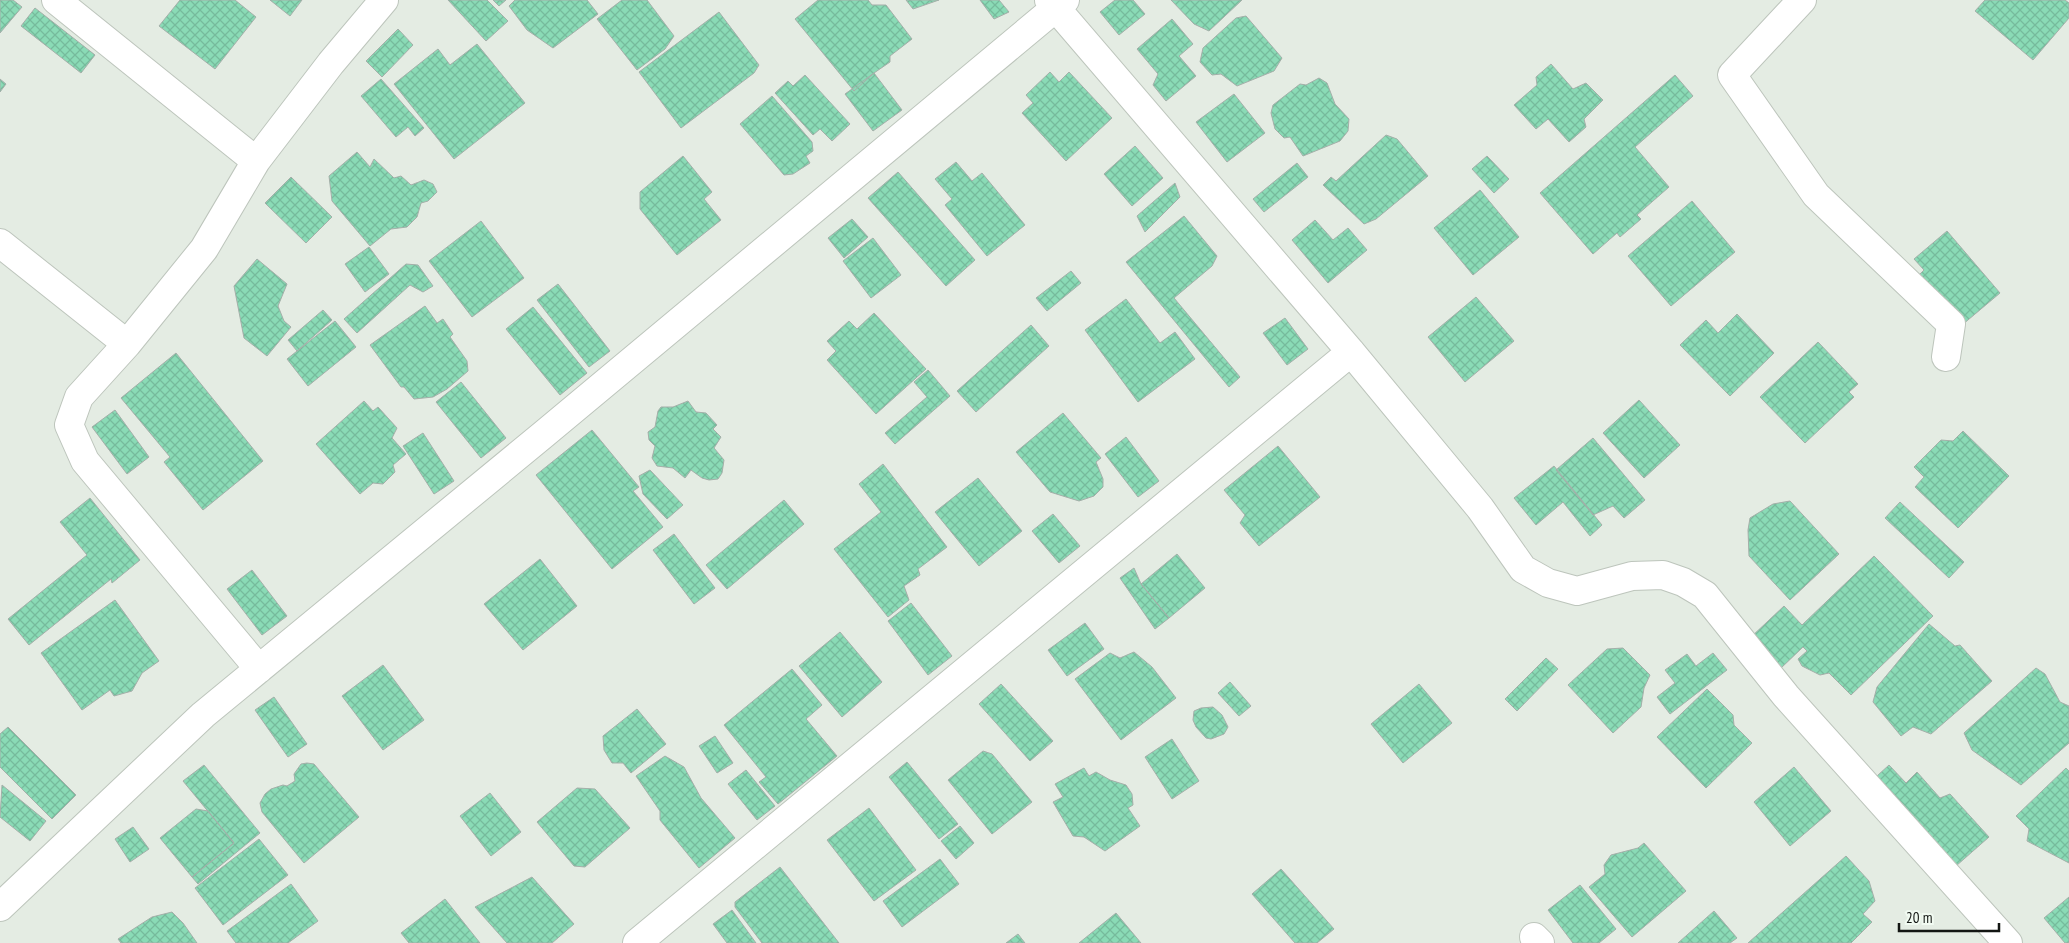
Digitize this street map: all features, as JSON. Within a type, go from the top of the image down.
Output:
[{"type":"street","points":[[56,0],[256,162]]},
{"type":"street","points":[[258,669],[84,460],[69,425],[79,397],[127,344],[204,249],[256,162],[331,63],[384,0]]},
{"type":"street","points":[[1802,0],[1732,75],[1816,195],[1951,324],[1946,357]]},
{"type":"street","points":[[0,907],[203,715],[1056,3],[1351,352],[1480,508],[1523,569],[1548,583],[1577,590],[1632,576],[1663,575],[1683,582],[1705,595],[1786,696],[2008,943]]},
{"type":"street","points":[[0,243],[127,344]]},
{"type":"street","points":[[637,943],[1351,352]]},
{"type":"building","points":[[0,0],[13,0],[22,7],[0,33]]},
{"type":"building","points":[[180,0],[235,0],[256,17],[215,69],[159,26]]},
{"type":"building","points":[[270,0],[302,0],[290,16]]},
{"type":"building","points":[[448,0],[487,0],[508,21],[486,41]]},
{"type":"building","points":[[493,0],[506,0],[499,6]]},
{"type":"building","points":[[515,0],[587,0],[598,14],[553,48],[527,30],[509,6]]},
{"type":"building","points":[[622,0],[647,0],[674,36],[665,49],[637,70],[597,19]]},
{"type":"building","points":[[818,0],[868,0],[872,5],[886,5],[912,39],[890,56],[890,62],[854,91],[795,19]]},
{"type":"building","points":[[906,0],[939,0],[913,9]]},
{"type":"building","points":[[980,0],[999,0],[1009,12],[994,19]]},
{"type":"building","points":[[1115,0],[1133,0],[1145,14],[1119,35],[1100,12]]},
{"type":"building","points":[[1171,0],[1242,0],[1209,31],[1194,24]]},
{"type":"building","points":[[1985,0],[2065,0],[2069,3],[2069,18],[2033,60],[1975,11]]},
{"type":"building","points":[[35,8],[95,55],[81,73],[21,26]]},
{"type":"building","points":[[719,12],[759,65],[754,73],[681,128],[639,72]]},
{"type":"building","points":[[1246,16],[1282,58],[1274,71],[1237,86],[1221,74],[1212,75],[1200,62],[1203,48],[1236,18]]},
{"type":"building","points":[[1172,19],[1193,44],[1179,56],[1196,76],[1166,101],[1153,85],[1158,74],[1137,49]]},
{"type":"building","points":[[398,29],[413,45],[382,77],[366,61]]},
{"type":"building","points":[[477,44],[525,103],[454,159],[394,84],[438,49],[450,65]]},
{"type":"building","points":[[1551,64],[1573,89],[1586,83],[1603,100],[1584,119],[1586,127],[1569,142],[1548,119],[1536,129],[1514,105],[1537,85],[1536,77]]},
{"type":"building","points":[[1050,72],[1059,82],[1069,72],[1112,118],[1066,161],[1022,113],[1033,103],[1026,95]]},
{"type":"building","points":[[874,73],[902,110],[873,131],[845,94]]},
{"type":"building","points":[[805,75],[850,124],[832,141],[820,129],[813,135],[775,93],[788,81],[793,86]]},
{"type":"building","points":[[1675,75],[1693,96],[1635,147],[1669,187],[1637,215],[1641,219],[1620,237],[1617,233],[1593,254],[1540,193]]},
{"type":"building","points":[[1319,78],[1327,83],[1335,104],[1349,119],[1348,131],[1340,141],[1303,156],[1290,137],[1284,138],[1275,129],[1271,113],[1273,105],[1300,84],[1306,85]]},
{"type":"building","points":[[0,79],[6,84],[0,92]]},
{"type":"building","points":[[381,79],[424,128],[415,136],[408,127],[396,137],[361,96]]},
{"type":"building","points":[[1234,94],[1265,133],[1227,162],[1196,122]]},
{"type":"building","points":[[772,96],[812,142],[813,151],[806,156],[810,163],[793,174],[784,175],[740,124]]},
{"type":"building","points":[[1386,135],[1397,139],[1428,176],[1376,219],[1364,224],[1323,185],[1331,177],[1336,181]]},
{"type":"building","points":[[1135,146],[1163,178],[1132,206],[1104,174]]},
{"type":"building","points":[[357,152],[370,167],[374,159],[394,178],[401,176],[411,185],[424,180],[433,184],[437,192],[428,201],[421,203],[417,217],[407,227],[391,229],[370,246],[332,201],[329,176]]},
{"type":"building","points":[[683,156],[712,192],[704,199],[721,220],[677,255],[640,209],[640,192]]},
{"type":"building","points":[[1487,156],[1509,179],[1494,193],[1472,169]]},
{"type":"building","points":[[956,162],[972,181],[982,173],[1025,225],[987,256],[945,205],[952,199],[935,179]]},
{"type":"building","points":[[1297,163],[1308,177],[1264,212],[1253,199]]},
{"type":"building","points":[[898,172],[975,260],[946,286],[868,198]]},
{"type":"building","points":[[291,177],[332,217],[306,243],[265,203]]},
{"type":"building","points":[[1175,183],[1180,197],[1145,232],[1137,216]]},
{"type":"building","points":[[1480,190],[1519,237],[1473,275],[1434,228]]},
{"type":"building","points":[[1692,201],[1735,252],[1671,306],[1628,256]]},
{"type":"building","points":[[1184,216],[1217,256],[1212,266],[1174,298],[1240,377],[1229,387],[1126,262]]},
{"type":"building","points":[[852,219],[868,237],[844,258],[828,238]]},
{"type":"building","points":[[1315,220],[1333,240],[1348,228],[1367,250],[1328,283],[1292,240]]},
{"type":"building","points":[[481,221],[524,278],[472,317],[429,261]]},
{"type":"building","points":[[1947,231],[2000,293],[1962,325],[1919,275],[1924,270],[1914,259]]},
{"type":"building","points":[[873,238],[901,275],[871,298],[843,261]]},
{"type":"building","points":[[369,247],[389,274],[365,292],[345,264]]},
{"type":"building","points":[[257,259],[287,284],[278,306],[284,321],[291,327],[267,356],[244,338],[234,286]]},
{"type":"building","points":[[406,264],[418,265],[433,286],[423,292],[410,285],[357,333],[344,319]]},
{"type":"building","points":[[1071,271],[1081,283],[1047,311],[1036,298]]},
{"type":"building","points":[[558,284],[610,351],[589,367],[537,300]]},
{"type":"building","points":[[1476,297],[1514,341],[1465,382],[1428,337]]},
{"type":"building","points":[[1126,299],[1160,343],[1175,332],[1195,359],[1138,402],[1085,330]]},
{"type":"building","points":[[425,306],[437,323],[443,319],[453,334],[450,337],[467,361],[468,371],[447,389],[433,397],[414,399],[404,387],[401,387],[370,345]]},
{"type":"building","points":[[533,307],[587,373],[560,395],[506,329]]},
{"type":"building","points":[[323,310],[332,320],[297,351],[288,340]]},
{"type":"building","points":[[874,313],[926,369],[876,414],[827,360],[836,351],[827,341],[849,321],[857,329]]},
{"type":"building","points":[[1737,314],[1774,353],[1730,396],[1680,345],[1706,320],[1718,333]]},
{"type":"building","points":[[1285,318],[1308,349],[1287,365],[1263,333]]},
{"type":"building","points":[[335,321],[356,347],[308,386],[287,359]]},
{"type":"building","points":[[1031,325],[1049,346],[976,412],[957,391]]},
{"type":"building","points":[[1818,342],[1858,384],[1849,392],[1854,397],[1805,443],[1760,397]]},
{"type":"building","points":[[176,353],[263,461],[203,510],[164,462],[170,457],[121,398]]},
{"type":"building","points":[[928,370],[950,396],[895,444],[885,433],[927,397],[914,382]]},
{"type":"building","points":[[461,382],[506,438],[481,458],[436,402]]},
{"type":"building","points":[[1639,400],[1680,445],[1644,478],[1603,433]]},
{"type":"building","points":[[364,401],[373,411],[378,407],[397,428],[392,438],[406,454],[393,465],[395,472],[383,484],[373,483],[360,494],[316,444]]},
{"type":"building","points":[[688,401],[696,412],[706,413],[717,425],[713,429],[721,437],[714,448],[724,460],[722,473],[718,479],[709,480],[702,478],[691,470],[685,478],[673,468],[657,466],[652,458],[655,446],[649,440],[648,432],[655,427],[658,411],[661,407],[673,407]]},
{"type":"building","points":[[115,410],[149,457],[127,474],[92,427]]},
{"type":"building","points":[[1063,413],[1101,458],[1096,462],[1103,479],[1103,487],[1094,496],[1079,501],[1050,492],[1016,452]]},
{"type":"building","points":[[592,430],[639,487],[633,491],[663,527],[612,569],[536,475]]},
{"type":"building","points":[[1963,431],[2009,476],[1958,528],[1915,487],[1924,477],[1914,467],[1941,440],[1953,441]]},
{"type":"building","points":[[423,433],[454,481],[434,494],[403,446]]},
{"type":"building","points":[[1126,437],[1159,481],[1138,497],[1105,454]]},
{"type":"building","points":[[1593,438],[1645,500],[1624,518],[1613,506],[1593,515],[1556,470]]},
{"type":"building","points":[[1278,446],[1320,497],[1259,546],[1240,523],[1245,515],[1224,490]]},
{"type":"building","points":[[883,464],[947,547],[918,569],[920,575],[904,586],[909,600],[888,617],[834,549],[881,512],[859,484]]},
{"type":"building","points":[[1554,466],[1602,525],[1590,536],[1563,502],[1536,525],[1514,498]]},
{"type":"building","points":[[650,470],[683,505],[667,519],[643,494],[639,476]]},
{"type":"building","points":[[978,478],[1022,531],[979,566],[935,512]]},
{"type":"building","points":[[90,498],[140,560],[112,583],[111,579],[29,645],[8,619],[87,555],[60,522]]},
{"type":"building","points":[[784,500],[804,524],[727,589],[706,565]]},
{"type":"building","points":[[1790,501],[1839,554],[1790,600],[1749,556],[1748,530],[1750,518],[1773,504]]},
{"type":"building","points":[[1900,502],[1964,562],[1949,578],[1885,518]]},
{"type":"building","points":[[1053,514],[1080,546],[1059,563],[1032,531]]},
{"type":"building","points":[[674,534],[715,588],[694,604],[653,550]]},
{"type":"building","points":[[1177,554],[1205,588],[1169,618],[1141,584]]},
{"type":"building","points":[[1874,556],[1933,616],[1851,695],[1829,673],[1820,675],[1802,666],[1798,659],[1807,651],[1803,647],[1780,669],[1750,638],[1784,606],[1802,625]]},
{"type":"building","points":[[540,559],[577,606],[523,650],[484,604]]},
{"type":"building","points":[[1134,568],[1141,584],[1169,618],[1155,629],[1120,578]]},
{"type":"building","points":[[252,570],[287,616],[262,635],[227,589]]},
{"type":"building","points":[[115,600],[159,661],[142,673],[132,691],[114,696],[110,690],[82,710],[41,653]]},
{"type":"building","points":[[911,603],[952,656],[928,675],[888,621]]},
{"type":"building","points":[[1085,623],[1104,649],[1067,676],[1048,650]]},
{"type":"building","points":[[1929,624],[1955,646],[1960,645],[1992,681],[1931,734],[1913,727],[1901,736],[1873,702],[1877,687]]},
{"type":"building","points":[[840,632],[882,682],[842,717],[799,666]]},
{"type":"building","points":[[1623,648],[1650,675],[1644,688],[1641,707],[1613,733],[1568,685],[1607,649]]},
{"type":"building","points":[[1134,652],[1152,667],[1176,698],[1121,740],[1075,679],[1110,653],[1120,658]]},
{"type":"building","points":[[1713,653],[1727,670],[1670,714],[1657,697],[1675,683],[1665,670],[1687,654],[1696,666]]},
{"type":"building","points":[[1546,658],[1558,669],[1517,711],[1505,699]]},
{"type":"building","points":[[383,665],[424,720],[383,750],[342,696]]},
{"type":"building","points":[[2036,668],[2045,674],[2060,702],[2069,706],[2069,743],[2021,785],[1972,750],[1964,733]]},
{"type":"building","points":[[792,669],[822,705],[806,719],[837,756],[778,804],[759,782],[766,777],[724,725]]},
{"type":"building","points":[[1230,682],[1251,706],[1239,716],[1218,693]]},
{"type":"building","points":[[1001,684],[1053,741],[1030,761],[979,704]]},
{"type":"building","points":[[1419,684],[1452,723],[1403,763],[1371,724]]},
{"type":"building","points":[[1707,689],[1733,715],[1734,725],[1752,743],[1706,788],[1657,737]]},
{"type":"building","points":[[274,697],[307,744],[288,757],[255,710]]},
{"type":"building","points":[[1213,707],[1222,715],[1228,727],[1224,734],[1211,739],[1206,738],[1196,727],[1193,720],[1194,711]]},
{"type":"building","points":[[637,709],[666,744],[631,773],[623,763],[612,763],[604,750],[603,736]]},
{"type":"building","points":[[8,727],[76,795],[52,819],[0,767],[0,734]]},
{"type":"building","points":[[715,736],[733,763],[717,773],[699,746]]},
{"type":"building","points":[[1172,739],[1199,781],[1172,799],[1145,757]]},
{"type":"building","points":[[983,751],[992,754],[1032,802],[992,834],[948,780]]},
{"type":"building","points":[[665,756],[684,767],[701,798],[735,838],[699,868],[660,820],[660,811],[636,776]]},
{"type":"building","points":[[907,762],[958,824],[939,839],[889,777]]},
{"type":"building","points":[[301,764],[314,764],[359,817],[304,863],[262,812],[260,803],[265,794],[271,789],[283,785],[287,786],[295,781],[294,774]]},
{"type":"building","points":[[204,765],[260,833],[198,884],[192,877],[234,843],[183,781]]},
{"type":"building","points":[[1889,765],[1906,783],[1917,772],[1940,798],[1950,794],[1989,837],[1956,866],[1877,776]]},
{"type":"building","points":[[1794,767],[1831,811],[1790,846],[1754,802]]},
{"type":"building","points":[[1084,768],[1089,776],[1096,772],[1110,780],[1126,785],[1132,794],[1133,805],[1128,808],[1140,826],[1105,851],[1084,837],[1073,836],[1053,802],[1063,797],[1055,784]]},
{"type":"building","points":[[2066,768],[2069,771],[2069,863],[2027,841],[2029,829],[2016,816]]},
{"type":"building","points":[[746,770],[775,806],[757,820],[728,784]]},
{"type":"building","points":[[2,785],[46,821],[30,841],[0,817]]},
{"type":"building","points":[[577,788],[595,789],[630,828],[585,867],[574,866],[537,822]]},
{"type":"building","points":[[490,793],[521,832],[491,856],[460,816]]},
{"type":"building","points":[[869,808],[916,870],[874,901],[827,840]]},
{"type":"building","points":[[196,809],[208,811],[234,843],[192,877],[160,838]]},
{"type":"building","points":[[960,826],[974,843],[956,859],[941,841]]},
{"type":"building","points":[[133,827],[149,849],[130,862],[115,839]]},
{"type":"building","points":[[259,839],[288,875],[223,925],[195,888]]},
{"type":"building","points":[[1644,843],[1686,891],[1632,937],[1589,887],[1605,874],[1604,865],[1611,855],[1638,848]]},
{"type":"building","points":[[1846,856],[1869,881],[1875,901],[1863,914],[1872,922],[1851,943],[1748,943]]},
{"type":"building","points":[[940,859],[959,884],[902,927],[883,901]]},
{"type":"building","points":[[780,867],[839,943],[762,943],[735,907],[735,902]]},
{"type":"building","points":[[1281,869],[1334,929],[1317,943],[1295,943],[1252,894]]},
{"type":"building","points":[[532,877],[574,924],[552,943],[507,943],[475,907]]},
{"type":"building","points":[[291,884],[318,921],[288,943],[236,943],[227,931]]},
{"type":"building","points":[[1580,885],[1616,929],[1599,943],[1573,943],[1548,910]]},
{"type":"building","points":[[2069,897],[2069,943],[2065,943],[2044,918]]},
{"type":"building","points":[[445,899],[480,943],[409,943],[401,933]]},
{"type":"building","points":[[732,910],[756,943],[727,943],[713,924]]},
{"type":"building","points":[[1714,911],[1737,938],[1730,943],[1678,943]]},
{"type":"building","points":[[172,912],[183,923],[197,943],[121,943],[118,939],[152,917]]},
{"type":"building","points":[[1116,913],[1141,943],[1079,943]]},
{"type":"building","points":[[1018,934],[1025,943],[1006,943]]}]
